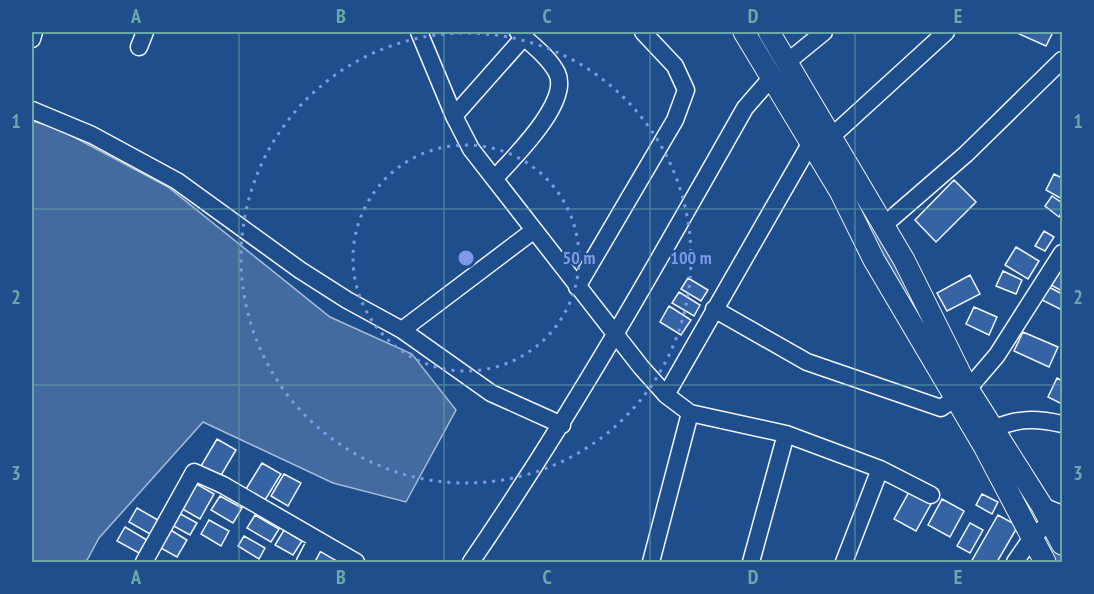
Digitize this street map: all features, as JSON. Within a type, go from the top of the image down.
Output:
[{"type":"main road","points":[[744,32],[779,70],[831,137],[884,225],[985,448],[1044,524],[1062,543]]},
{"type":"main road","points":[[769,32],[779,70],[810,144],[840,191],[874,260],[961,394],[993,429],[1044,524],[1045,562]]},
{"type":"street","points":[[32,39],[34,32]]},
{"type":"street","points":[[419,32],[454,116],[471,149],[616,337],[666,395],[690,413],[786,434],[880,469],[930,495]]},
{"type":"street","points":[[577,287],[675,120],[686,90],[683,78],[675,66],[642,32]]},
{"type":"street","points":[[471,562],[616,337],[745,108],[779,70],[824,32]]},
{"type":"street","points":[[831,137],[946,32]]},
{"type":"street","points":[[454,116],[521,34],[557,74],[559,88],[555,104],[495,178]]},
{"type":"street","points":[[884,225],[966,154],[1062,60]]},
{"type":"street","points":[[32,110],[92,135],[177,181],[242,230],[319,282],[402,330],[492,393],[561,425]]},
{"type":"street","points":[[666,395],[810,144]]},
{"type":"street","points":[[402,330],[533,231]]},
{"type":"street","points":[[714,309],[807,362],[941,408],[961,394],[997,355],[1060,262]]},
{"type":"street","points":[[651,562],[690,413]]},
{"type":"street","points":[[993,429],[1026,418],[1062,424]]},
{"type":"street","points":[[751,562],[786,434]]},
{"type":"street","points":[[844,562],[880,469]]},
{"type":"street","points":[[144,562],[194,472],[223,485],[316,541],[356,562]]},
{"type":"street","points":[[1015,562],[1044,524]]},
{"type":"street","points":[[305,562],[316,541]]},
{"type":"water","points":[[32,121],[57,128],[168,187],[330,317],[412,354],[456,410],[406,502],[333,483],[203,422],[99,538],[86,562],[32,562]]},
{"type":"building","points":[[1015,32],[1053,32],[1046,46]]},
{"type":"building","points":[[1054,174],[1062,178],[1062,199],[1046,190]]},
{"type":"building","points":[[954,180],[976,202],[936,242],[915,220]]},
{"type":"building","points":[[1052,196],[1062,203],[1062,212],[1059,217],[1045,206]]},
{"type":"building","points":[[1044,231],[1054,237],[1045,251],[1035,246]]},
{"type":"building","points":[[1016,247],[1039,261],[1028,279],[1005,265]]},
{"type":"building","points":[[1003,271],[1022,280],[1016,294],[996,286]]},
{"type":"building","points":[[1058,271],[1062,273],[1062,291],[1051,285]]},
{"type":"building","points":[[970,275],[980,294],[947,311],[937,293]]},
{"type":"building","points":[[688,278],[708,290],[701,301],[681,289]]},
{"type":"building","points":[[1049,287],[1062,294],[1062,310],[1042,300]]},
{"type":"building","points":[[679,292],[700,305],[694,316],[672,303]]},
{"type":"building","points":[[669,306],[691,320],[681,335],[660,322]]},
{"type":"building","points":[[974,307],[997,317],[989,335],[966,324]]},
{"type":"building","points":[[1023,332],[1058,347],[1049,367],[1014,351]]},
{"type":"building","points":[[1057,378],[1062,381],[1062,404],[1048,397]]},
{"type":"building","points":[[217,439],[236,450],[220,477],[201,466]]},
{"type":"building","points":[[262,463],[281,474],[265,500],[246,489]]},
{"type":"building","points":[[284,474],[301,483],[288,506],[271,496]]},
{"type":"building","points":[[193,482],[214,494],[200,519],[179,507]]},
{"type":"building","points":[[909,492],[931,504],[916,531],[894,519]]},
{"type":"building","points":[[982,494],[998,502],[992,514],[976,505]]},
{"type":"building","points":[[220,496],[242,508],[233,523],[211,510]]},
{"type":"building","points":[[942,499],[964,511],[950,537],[928,525]]},
{"type":"building","points":[[137,508],[158,520],[150,534],[129,522]]},
{"type":"building","points":[[177,512],[197,523],[190,535],[170,524]]},
{"type":"building","points":[[255,515],[279,529],[271,542],[247,528]]},
{"type":"building","points":[[998,515],[1018,526],[997,562],[971,562]]},
{"type":"building","points":[[209,520],[229,531],[221,546],[201,534]]},
{"type":"building","points":[[970,523],[983,530],[970,553],[957,546]]},
{"type":"building","points":[[125,527],[147,540],[139,553],[117,541]]},
{"type":"building","points":[[169,529],[187,540],[177,557],[159,547]]},
{"type":"building","points":[[284,530],[302,541],[293,555],[275,545]]},
{"type":"building","points":[[244,536],[265,548],[259,559],[238,546]]},
{"type":"building","points":[[318,549],[341,562],[310,562]]},
{"type":"waterway","points":[[849,189],[927,329]]},
{"type":"waterway","points":[[1034,519],[1059,562]]}]
